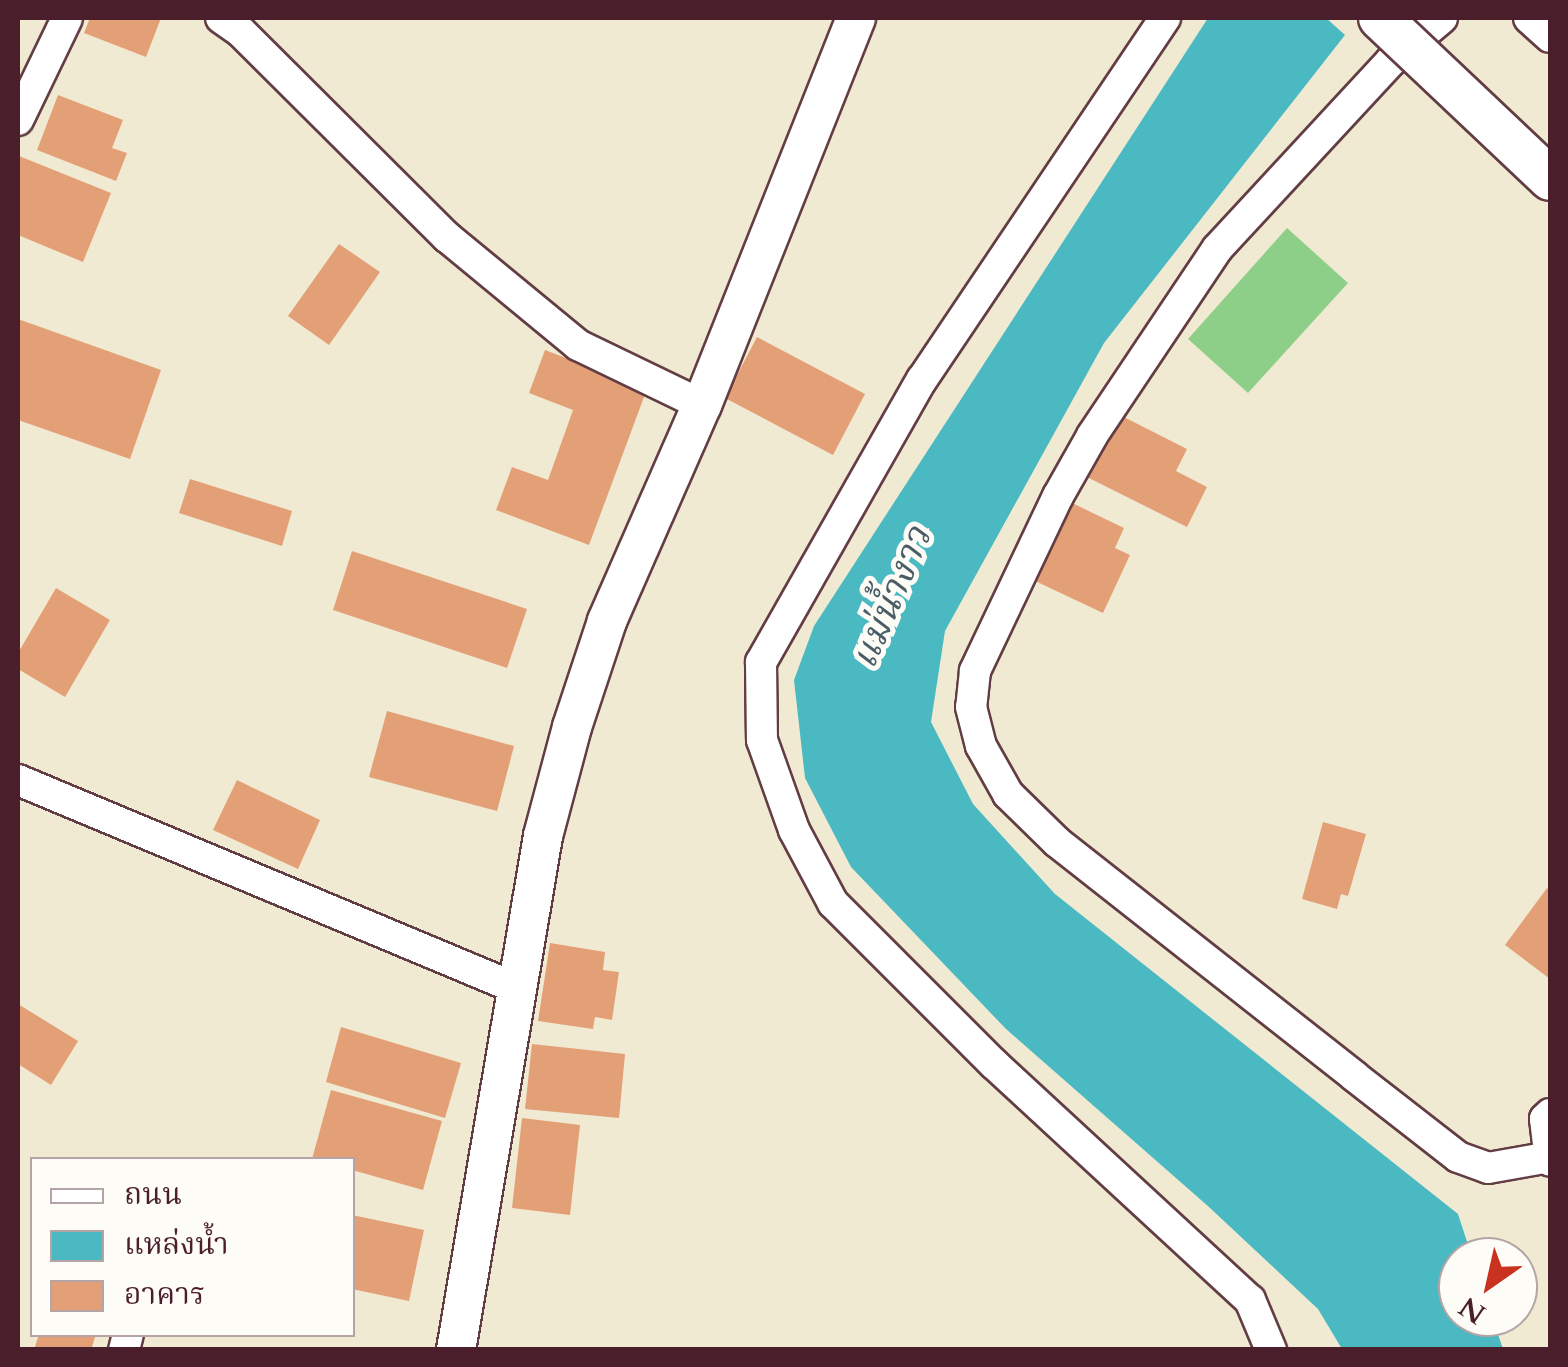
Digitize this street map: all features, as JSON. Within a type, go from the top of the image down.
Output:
[{"type":"main road","points":[[1380,18],[1550,178]]},
{"type":"street","points":[[18,120],[67,18]]},
{"type":"street","points":[[221,18],[240,32],[448,238],[578,344],[702,405]]},
{"type":"street","points":[[456,1350],[543,836],[572,728],[606,621],[702,405],[856,18]]},
{"type":"street","points":[[1165,18],[922,379],[761,662],[762,740],[794,830],[833,903],[994,1064],[1250,1300],[1271,1350]]},
{"type":"street","points":[[1442,18],[1391,61],[1217,249],[1092,436],[1058,496],[974,671],[971,707],[981,746],[1008,794],[1044,830],[1458,1157],[1488,1168],[1550,1159],[1546,1119],[1550,1114]]},
{"type":"street","points":[[1529,18],[1550,38]]},
{"type":"street","points":[[18,780],[518,989]]},
{"type":"green space","points":[[1287,228],[1348,283],[1248,393],[1188,339]]},
{"type":"water","name":"แม่น้ำงาว","points":[[1208,18],[1326,18],[1345,35],[1104,343],[945,631],[931,722],[973,804],[1055,894],[1458,1214],[1465,1237],[1438,1237],[1438,1337],[1499,1337],[1503,1349],[1342,1349],[1318,1309],[1209,1207],[1006,1029],[851,867],[805,778],[794,680],[814,626]]},
{"type":"building","points":[[90,18],[161,18],[146,57],[84,33]]},
{"type":"building","points":[[58,95],[123,120],[112,148],[127,153],[116,181],[37,150]]},
{"type":"building","points":[[19,156],[111,193],[83,262],[18,235]]},
{"type":"building","points":[[339,244],[380,272],[329,345],[288,316]]},
{"type":"building","points":[[18,319],[161,370],[130,459],[18,420]]},
{"type":"building","points":[[757,337],[865,394],[833,455],[725,398]]},
{"type":"building","points":[[545,350],[647,389],[589,545],[496,510],[512,467],[548,480],[573,410],[529,393]]},
{"type":"building","points":[[1112,411],[1187,449],[1176,471],[1207,487],[1187,527],[1081,474]]},
{"type":"building","points":[[190,479],[292,511],[282,546],[179,513]]},
{"type":"building","points":[[1070,502],[1124,528],[1115,548],[1130,555],[1103,613],[1033,580]]},
{"type":"building","points":[[352,551],[527,609],[507,668],[333,610]]},
{"type":"building","points":[[56,588],[110,620],[65,697],[18,669],[18,653]]},
{"type":"building","points":[[387,711],[514,746],[497,811],[369,777]]},
{"type":"building","points":[[237,780],[320,820],[298,869],[213,830]]},
{"type":"building","points":[[1323,822],[1366,834],[1348,896],[1341,894],[1337,909],[1302,899]]},
{"type":"building","points":[[1547,888],[1550,891],[1550,979],[1505,945]]},
{"type":"building","points":[[550,943],[605,952],[603,970],[619,972],[612,1020],[595,1017],[593,1029],[538,1021]]},
{"type":"building","points":[[18,1004],[78,1041],[51,1085],[18,1064]]},
{"type":"building","points":[[341,1027],[461,1063],[445,1118],[326,1082]]},
{"type":"building","points":[[532,1044],[625,1054],[619,1118],[525,1109]]},
{"type":"building","points":[[331,1090],[442,1121],[423,1190],[355,1171],[355,1157],[313,1157]]},
{"type":"building","points":[[522,1118],[580,1125],[570,1215],[512,1208]]},
{"type":"building","points":[[355,1216],[424,1230],[409,1301],[355,1290]]},
{"type":"building","points":[[38,1337],[95,1337],[91,1350],[34,1350]]}]
